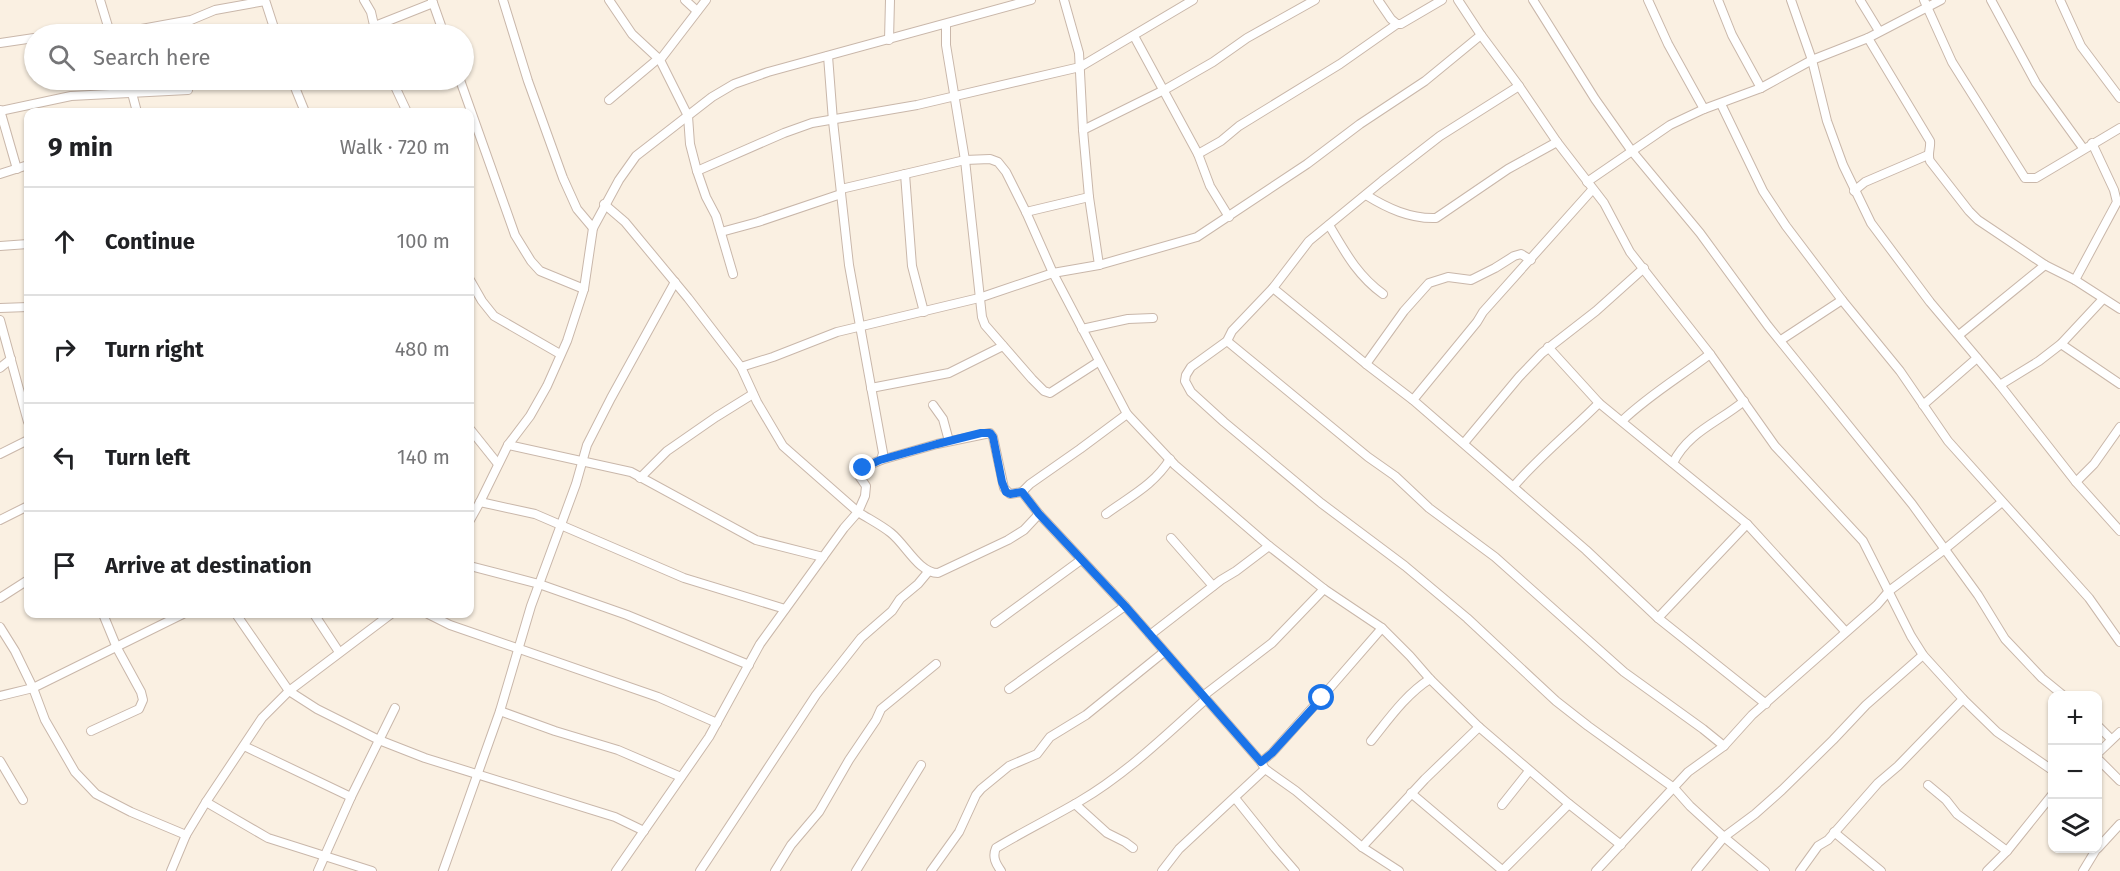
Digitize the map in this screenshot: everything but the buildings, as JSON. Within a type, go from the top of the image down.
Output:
[{"type":"street","points":[[100,0],[108,24]]},
{"type":"street","points":[[166,24],[191,20],[215,10],[265,0],[273,24]]},
{"type":"street","points":[[364,0],[371,12],[374,24]]},
{"type":"street","points":[[503,0],[528,81],[563,178],[577,209],[593,228]]},
{"type":"street","points":[[609,0],[632,34],[659,59],[688,116],[690,144],[697,171],[721,232],[734,274]]},
{"type":"street","points":[[685,0],[697,11]]},
{"type":"street","points":[[609,99],[659,59],[706,0]]},
{"type":"street","points":[[889,40],[890,0]]},
{"type":"street","points":[[474,512],[508,445],[535,406],[561,354],[584,289],[593,228],[604,204],[636,156],[712,97],[734,84],[1031,0]]},
{"type":"street","points":[[1064,0],[1079,53],[1089,197],[1099,265]]},
{"type":"street","points":[[697,171],[812,123],[917,105],[1080,66],[1193,0]]},
{"type":"street","points":[[1083,130],[1213,62],[1247,38],[1315,0]]},
{"type":"street","points":[[1378,0],[1397,24]]},
{"type":"street","points":[[1198,154],[1340,64],[1397,24],[1401,24],[1442,0]]},
{"type":"street","points":[[1458,0],[1557,142],[1604,204],[1630,252],[1710,354],[1787,461],[1863,541],[1923,655],[1997,732],[2048,767]]},
{"type":"street","points":[[1533,0],[1595,99],[1631,150],[1700,233],[1730,275],[1912,504],[1978,595],[2005,639],[2042,678],[2058,691]]},
{"type":"street","points":[[1648,0],[1668,44],[1704,109]]},
{"type":"street","points":[[1718,0],[1732,34],[1761,88]]},
{"type":"street","points":[[1791,0],[1812,60],[1827,122],[1854,191],[1871,223],[1930,302],[2000,385],[2076,482],[2120,531]]},
{"type":"street","points":[[1860,0],[1878,31]]},
{"type":"street","points":[[1587,182],[1670,125],[1704,109],[1761,88],[1812,60],[1868,38],[1926,4],[1941,0]]},
{"type":"street","points":[[1991,0],[2036,83],[2083,148]]},
{"type":"street","points":[[2060,0],[2081,46],[2120,98]]},
{"type":"street","points":[[387,24],[433,2],[441,24]]},
{"type":"street","points":[[1926,4],[1953,62],[2025,178],[2036,178],[2120,128]]},
{"type":"street","points":[[946,24],[946,45],[964,160],[979,298],[985,325],[1032,379],[1044,391],[1050,393],[1098,362]]},
{"type":"street","points":[[741,367],[837,332],[979,298],[1053,273],[1099,265],[1197,237],[1307,164],[1377,112],[1425,81],[1481,35]]},
{"type":"street","points":[[1134,36],[1198,154],[1210,186],[1229,217]]},
{"type":"street","points":[[1868,38],[1930,141],[1931,148],[1928,155],[1930,161],[1969,211],[1978,220],[2045,265],[2075,280],[2120,309]]},
{"type":"street","points":[[0,43],[24,39]]},
{"type":"street","points":[[828,56],[849,266],[883,453],[880,460]]},
{"type":"street","points":[[1519,86],[1440,136],[1309,242],[1273,288],[1232,331],[1227,341],[1191,367],[1185,381],[1191,392],[1224,422],[1321,503],[1405,566],[1467,618],[1556,701],[1674,788],[1690,806],[1765,871]]},
{"type":"street","points":[[130,90],[136,108]]},
{"type":"street","points":[[17,169],[0,110],[72,96],[188,90]]},
{"type":"street","points":[[296,90],[303,108]]},
{"type":"street","points":[[397,90],[405,108]]},
{"type":"street","points":[[464,90],[470,108]]},
{"type":"street","points":[[1721,104],[1763,191],[1786,226],[1900,371],[1948,441],[2089,598],[2120,642]]},
{"type":"street","points":[[474,119],[521,246],[540,271],[584,289]]},
{"type":"street","points":[[1366,195],[1388,208],[1418,217],[1436,218],[1508,169],[1557,142]]},
{"type":"street","points":[[2075,280],[2116,202],[2114,190],[2092,143]]},
{"type":"street","points":[[1854,191],[1865,182],[1928,155]]},
{"type":"street","points":[[721,232],[758,222],[841,191],[905,174],[964,160],[990,159],[998,162],[1006,172],[1053,273],[1127,414],[1170,459],[1269,546],[1324,589],[1382,628],[1479,727],[1529,771],[1621,845]]},
{"type":"street","points":[[0,174],[24,166]]},
{"type":"street","points":[[905,174],[912,266],[924,312]]},
{"type":"street","points":[[1413,400],[1483,312],[1592,190]]},
{"type":"street","points":[[1026,212],[1089,197]]},
{"type":"street","points":[[604,204],[625,222],[741,367],[753,394],[783,446],[858,512],[891,533],[928,572],[938,573],[1008,540],[1024,530],[1039,514]]},
{"type":"street","points":[[1329,225],[1352,265],[1370,285],[1383,294]]},
{"type":"street","points":[[0,246],[24,244]]},
{"type":"street","points":[[1366,364],[1404,311],[1430,283],[1448,277],[1471,280],[1514,255],[1521,254],[1530,260]]},
{"type":"street","points":[[1959,335],[2045,265]]},
{"type":"street","points":[[1464,443],[1519,377],[1548,347],[1596,310],[1644,268]]},
{"type":"street","points":[[443,871],[500,711],[531,606],[562,524],[588,445],[611,398],[675,282]]},
{"type":"street","points":[[474,287],[482,302],[494,316],[561,354]]},
{"type":"street","points":[[1273,288],[1464,443],[1586,550],[1658,618],[1766,704]]},
{"type":"street","points":[[2000,385],[2039,361],[2061,344],[2103,299]]},
{"type":"street","points":[[1781,340],[1842,300]]},
{"type":"street","points":[[0,308],[24,307]]},
{"type":"street","points":[[1082,329],[1128,320],[1153,318]]},
{"type":"street","points":[[0,320],[24,407]]},
{"type":"street","points":[[1227,341],[1368,457],[1395,476],[1429,508],[1495,556],[1624,672],[1724,746]]},
{"type":"street","points":[[2061,344],[2120,384]]},
{"type":"street","points":[[871,388],[950,373],[1003,346]]},
{"type":"street","points":[[1548,347],[1599,403],[1747,525],[1845,631]]},
{"type":"street","points":[[1622,422],[1645,400],[1680,378],[1710,354]]},
{"type":"street","points":[[1923,405],[1977,358]]},
{"type":"street","points":[[0,368],[11,359]]},
{"type":"street","points":[[640,478],[667,451],[753,394]]},
{"type":"street","points":[[1673,463],[1689,439],[1744,402]]},
{"type":"street","points":[[1514,486],[1544,453],[1599,403]]},
{"type":"street","points":[[933,405],[943,419],[949,441]]},
{"type":"street","points":[[616,871],[717,723],[760,644],[858,512],[866,490],[866,486],[857,473],[859,469],[880,460],[949,441],[981,433],[991,434],[1004,488],[1010,494],[1022,492],[1127,414]]},
{"type":"street","points":[[2076,482],[2094,464],[2120,427]]},
{"type":"street","points":[[474,434],[498,464]]},
{"type":"street","points":[[0,454],[24,442]]},
{"type":"street","points":[[508,445],[631,472],[756,540],[823,557]]},
{"type":"street","points":[[1106,514],[1148,485],[1162,472],[1170,459]]},
{"type":"street","points":[[1022,492],[1039,514],[1125,606],[1263,766],[1362,847],[1399,871]]},
{"type":"street","points":[[480,502],[535,514],[684,578],[785,609]]},
{"type":"street","points":[[1596,871],[1674,788],[1703,760],[1724,746],[1752,715],[1889,591],[2002,502]]},
{"type":"street","points":[[0,520],[24,508]]},
{"type":"street","points":[[1658,618],[1747,525]]},
{"type":"street","points":[[1171,538],[1213,586]]},
{"type":"street","points":[[1150,635],[1269,546]]},
{"type":"street","points":[[995,623],[1081,560]]},
{"type":"street","points":[[474,567],[539,584],[638,620],[749,665]]},
{"type":"street","points":[[700,871],[816,695],[861,638],[892,611],[900,599],[928,572]]},
{"type":"street","points":[[0,598],[24,583]]},
{"type":"street","points":[[1001,871],[994,855],[996,848],[1075,804],[1144,755],[1204,698],[1272,643],[1324,589]]},
{"type":"street","points":[[1009,689],[1125,606]]},
{"type":"street","points":[[92,732],[139,709],[142,704],[141,692],[117,648],[105,618]]},
{"type":"street","points":[[0,696],[33,688],[175,618]]},
{"type":"street","points":[[239,618],[290,691],[317,709],[379,740],[425,758],[615,817],[644,831]]},
{"type":"street","points":[[317,618],[339,652]]},
{"type":"street","points":[[171,871],[186,835],[262,718],[290,691],[386,618]]},
{"type":"street","points":[[437,618],[450,625],[658,697],[717,723]]},
{"type":"street","points":[[0,627],[33,688],[45,720],[75,772],[96,794],[131,812],[186,835]]},
{"type":"street","points":[[1162,871],[1179,849],[1235,798],[1382,628]]},
{"type":"street","points":[[931,871],[959,832],[981,789],[1009,766],[1037,754],[1050,737],[1086,715],[1164,652]]},
{"type":"street","points":[[1696,871],[1724,837],[1782,790],[1866,705],[1923,655]]},
{"type":"street","points":[[775,871],[791,845],[819,812],[881,709],[936,664]]},
{"type":"street","points":[[1371,741],[1409,696],[1430,679]]},
{"type":"street","points":[[1800,871],[1809,857],[1878,783],[1898,766],[1963,699]]},
{"type":"street","points":[[318,871],[395,708]]},
{"type":"street","points":[[500,711],[618,750],[681,777]]},
{"type":"street","points":[[1362,847],[1411,793],[1479,727]]},
{"type":"street","points":[[2102,731],[2111,739]]},
{"type":"street","points":[[2102,748],[2120,732]]},
{"type":"street","points":[[244,746],[351,797]]},
{"type":"street","points":[[0,761],[23,800]]},
{"type":"street","points":[[2102,764],[2120,781]]},
{"type":"street","points":[[856,871],[921,765]]},
{"type":"street","points":[[1503,805],[1529,771]]},
{"type":"street","points":[[1928,785],[1946,800],[1957,814],[2007,851]]},
{"type":"street","points":[[1411,793],[1502,871],[1569,804]]},
{"type":"street","points":[[1235,798],[1295,871]]},
{"type":"street","points":[[1987,871],[2007,851],[2049,799]]},
{"type":"street","points":[[206,802],[268,838],[372,871]]},
{"type":"street","points":[[1075,804],[1107,833],[1133,848]]},
{"type":"street","points":[[2102,843],[2120,824]]},
{"type":"street","points":[[1834,832],[1881,871]]},
{"type":"street","points":[[2083,871],[2094,853]]},
{"type":"route","points":[[863,468],[876,464],[880,460],[937,444],[981,433],[990,433],[993,437],[1006,492],[1010,494],[1022,492],[1039,514],[1125,606],[1261,762],[1322,698]]}]
